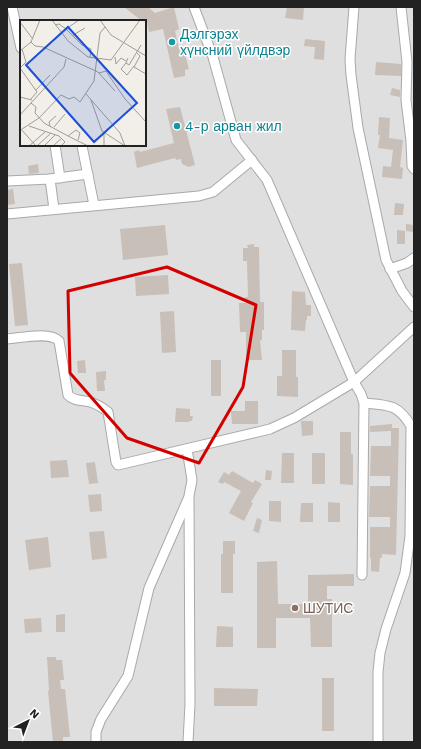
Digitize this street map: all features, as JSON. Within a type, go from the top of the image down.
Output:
[{"type":"street","points":[[12,7],[20,43]]},
{"type":"street","points":[[194,7],[213,57],[236,140],[267,180],[364,403],[362,575]]},
{"type":"street","points":[[354,7],[350,59],[357,120],[386,260],[402,291],[414,307]]},
{"type":"street","points":[[401,7],[410,63],[406,100],[411,141],[412,166],[414,169]]},
{"type":"street","points":[[55,146],[60,178]]},
{"type":"street","points":[[82,146],[94,205]]},
{"type":"street","points":[[7,214],[199,196],[213,192],[252,160]]},
{"type":"street","points":[[7,181],[50,179],[88,174]]},
{"type":"street","points":[[50,179],[54,209]]},
{"type":"street","points":[[390,269],[407,264],[414,258]]},
{"type":"street","points":[[7,339],[49,335],[60,340],[68,395],[72,398],[92,402],[104,408],[108,412],[117,464],[187,449],[270,428],[294,418],[354,382],[414,327]]},
{"type":"street","points":[[364,403],[387,405],[398,409],[412,426],[410,536],[406,573],[386,629],[380,654],[378,672],[378,742]]},
{"type":"street","points":[[187,449],[192,480],[189,496],[190,704],[188,742]]},
{"type":"street","points":[[96,742],[98,725],[126,680],[130,669],[149,588],[189,496]]},
{"type":"highlighted area","points":[[167,267],[256,305],[243,387],[199,463],[127,438],[70,373],[68,291]]},
{"type":"shaded area","points":[[7,7],[414,7],[414,742],[7,742]]},
{"type":"building","name":"Дэлгэрэх хүнсний үйлдвэр","points":[[124,7],[148,7],[155,13],[174,7],[179,29],[175,31],[180,53],[184,51],[189,69],[185,70],[185,76],[174,78],[163,29],[149,32],[147,21],[141,20]]},
{"type":"building","points":[[287,7],[304,7],[303,20],[285,18]]},
{"type":"building","points":[[305,39],[325,41],[324,60],[314,59],[315,47],[304,46]]},
{"type":"building","points":[[376,62],[401,64],[401,76],[375,75]]},
{"type":"building","points":[[392,88],[400,90],[400,97],[390,95]]},
{"type":"building","name":"4-р арван жил","points":[[180,107],[195,165],[189,167],[182,164],[181,159],[176,160],[175,158],[137,168],[134,152],[139,150],[140,152],[174,143],[166,109]]},
{"type":"building","points":[[379,117],[390,118],[389,138],[403,140],[400,167],[403,168],[402,179],[382,177],[383,166],[391,167],[393,150],[378,148],[380,135],[378,135]]},
{"type":"building","points":[[38,164],[39,173],[29,174],[28,166]]},
{"type":"building","points":[[13,189],[15,204],[7,205],[7,190]]},
{"type":"building","points":[[395,203],[404,204],[403,215],[394,215]]},
{"type":"building","points":[[406,224],[414,225],[414,232],[406,231]]},
{"type":"building","points":[[165,225],[168,255],[123,260],[120,229]]},
{"type":"building","points":[[397,230],[405,231],[405,244],[397,244]]},
{"type":"building","points":[[254,244],[254,247],[259,247],[260,302],[264,302],[264,330],[262,330],[262,340],[260,341],[262,360],[246,360],[246,332],[240,332],[239,303],[246,303],[245,297],[248,297],[247,261],[243,261],[243,248],[248,248],[247,245]]},
{"type":"building","points":[[22,263],[28,325],[15,326],[9,264]]},
{"type":"building","points":[[168,275],[169,294],[136,296],[135,277]]},
{"type":"building","points":[[292,291],[305,292],[306,305],[311,305],[311,316],[307,316],[305,331],[291,330]]},
{"type":"building","points":[[174,311],[176,352],[162,353],[160,312]]},
{"type":"building","points":[[282,350],[296,350],[298,397],[277,396],[277,376],[282,376]]},
{"type":"building","points":[[85,360],[86,373],[78,373],[77,361]]},
{"type":"building","points":[[211,360],[221,360],[221,396],[211,396]]},
{"type":"building","points":[[106,371],[106,380],[104,380],[105,391],[97,391],[96,372]]},
{"type":"building","points":[[245,401],[258,401],[258,424],[232,424],[231,411],[245,411]]},
{"type":"building","points":[[176,408],[190,409],[190,416],[193,416],[192,421],[175,422]]},
{"type":"building","points":[[301,421],[313,421],[313,435],[302,436]]},
{"type":"building","points":[[392,424],[392,428],[399,428],[396,555],[382,554],[382,558],[380,558],[379,572],[371,571],[370,527],[390,527],[390,517],[369,517],[370,486],[390,486],[390,476],[370,476],[371,446],[391,446],[391,431],[370,432],[370,426]]},
{"type":"building","points":[[340,432],[351,432],[353,485],[340,484]]},
{"type":"building","points":[[282,453],[294,453],[294,483],[281,483]]},
{"type":"building","points":[[312,453],[325,453],[325,484],[312,484]]},
{"type":"building","points":[[67,460],[69,477],[51,478],[50,461]]},
{"type":"building","points":[[95,462],[98,483],[89,484],[86,463]]},
{"type":"building","points":[[266,470],[272,471],[271,480],[265,480]]},
{"type":"building","points":[[232,471],[253,483],[255,480],[262,484],[251,502],[253,503],[244,521],[229,513],[241,491],[224,482],[223,484],[218,482],[224,472],[229,475]]},
{"type":"building","points":[[101,494],[102,511],[90,512],[88,495]]},
{"type":"building","points":[[269,501],[281,501],[281,522],[269,521]]},
{"type":"building","points":[[328,502],[340,503],[340,522],[328,522]]},
{"type":"building","points":[[301,503],[313,503],[313,522],[300,522]]},
{"type":"building","points":[[257,518],[262,520],[259,533],[253,531]]},
{"type":"building","points":[[104,531],[107,558],[92,560],[89,532]]},
{"type":"building","points":[[48,537],[51,567],[29,570],[25,540]]},
{"type":"building","points":[[223,541],[235,541],[235,554],[233,554],[233,593],[221,593],[221,554],[223,554]]},
{"type":"building","name":"ШУТИС","points":[[277,561],[278,604],[308,604],[308,575],[354,574],[354,586],[327,586],[327,599],[332,599],[332,647],[311,647],[310,618],[276,618],[276,648],[257,648],[257,562]]},
{"type":"building","points":[[65,614],[65,632],[56,632],[56,615]]},
{"type":"building","points":[[41,618],[42,632],[25,633],[24,619]]},
{"type":"building","points":[[217,626],[233,627],[233,647],[216,647]]},
{"type":"building","points":[[47,657],[56,657],[56,660],[62,660],[64,680],[60,680],[61,689],[65,689],[70,737],[63,737],[63,742],[53,742],[48,691]]},
{"type":"building","points":[[322,678],[334,678],[334,731],[322,731]]},
{"type":"building","points":[[214,688],[258,689],[257,706],[214,706]]},
{"type":"place","name":"Дэлгэрэх хүнсний үйлдвэр","points":[[172,42]]},
{"type":"place","name":"4-р арван жил","points":[[177,126]]},
{"type":"place","name":"ШУТИС","points":[[295,608]]}]
